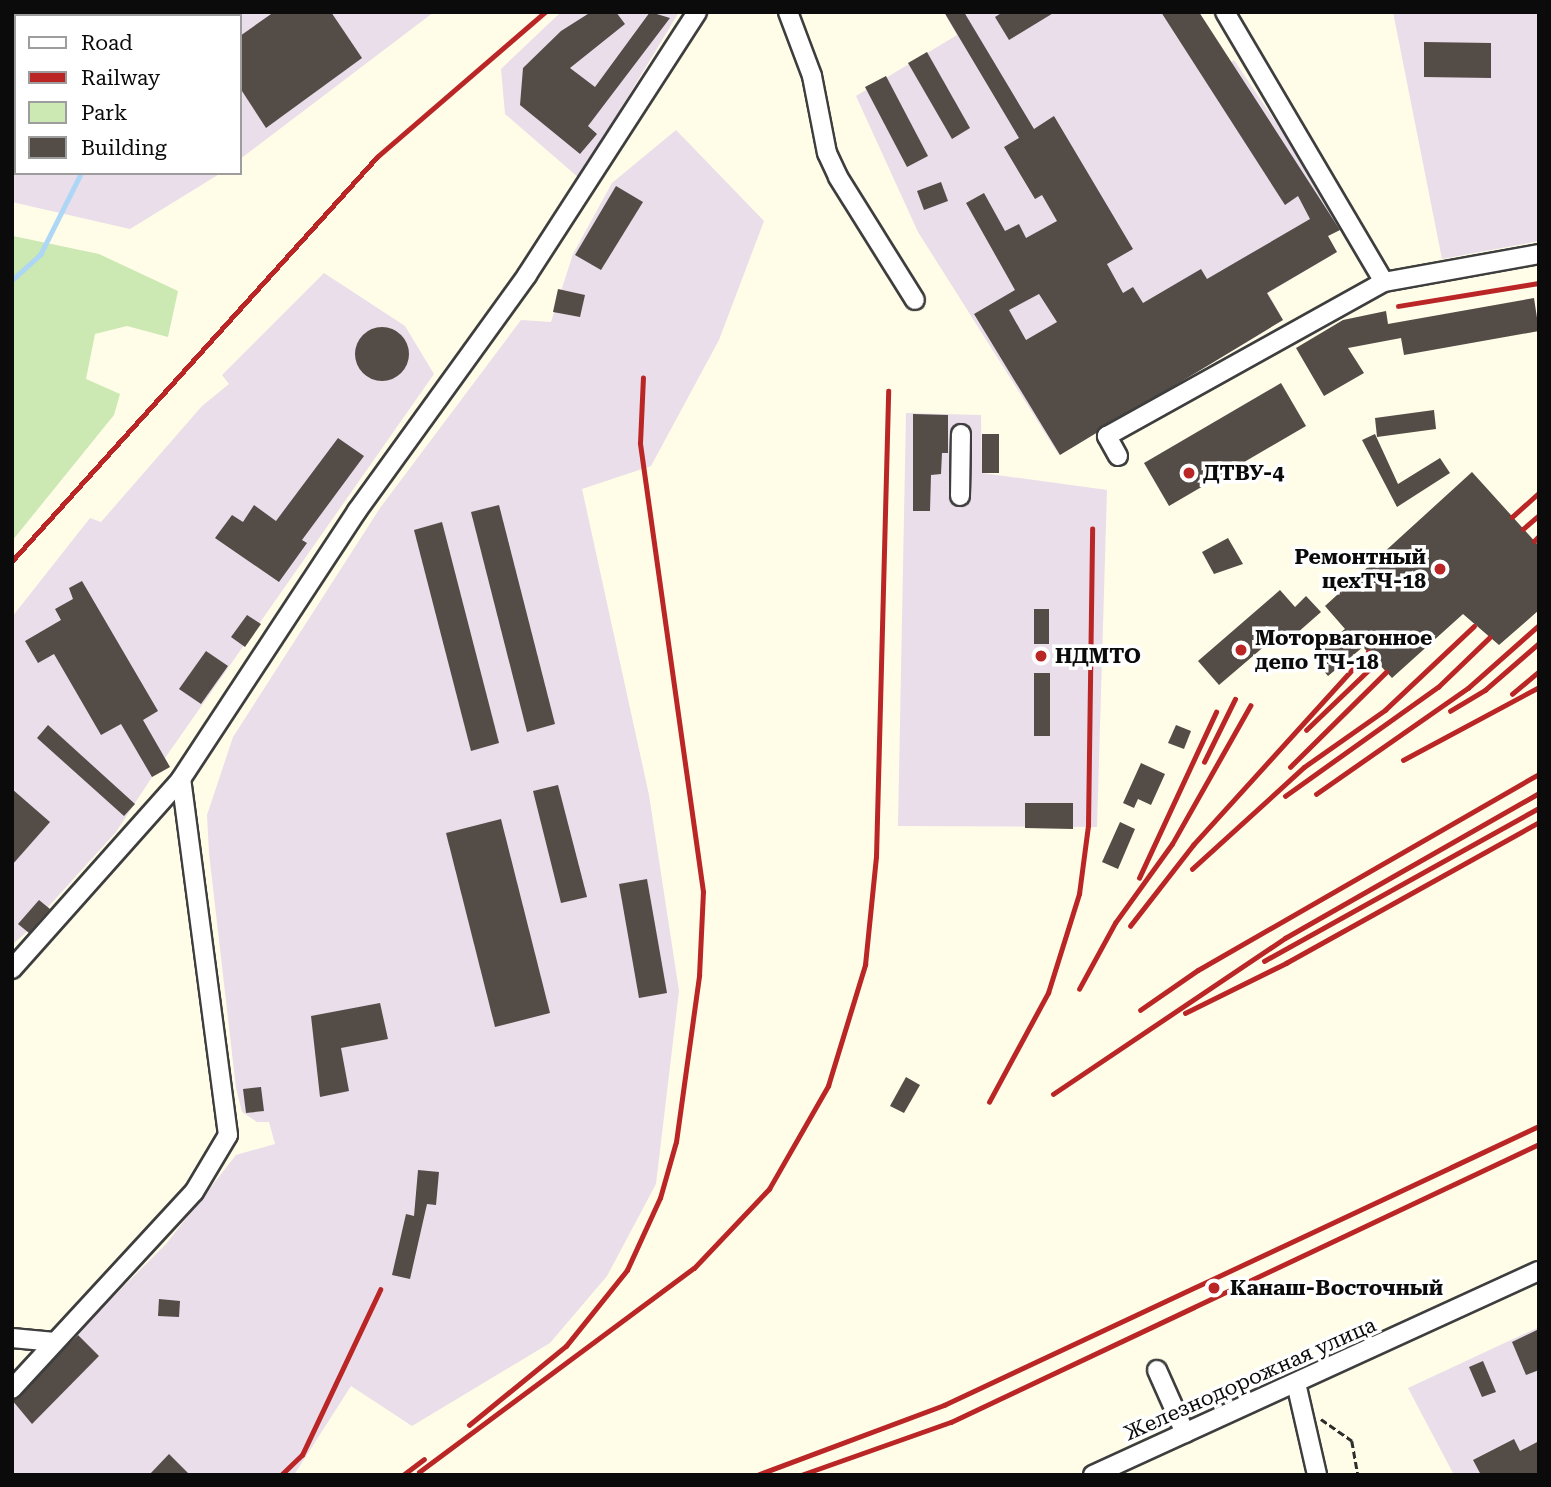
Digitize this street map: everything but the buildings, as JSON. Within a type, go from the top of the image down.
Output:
[{"type":"street","points":[[12,969],[181,779],[357,511],[527,275],[696,12]]},
{"type":"street","points":[[788,12],[812,76],[832,165],[915,300]]},
{"type":"street","points":[[1225,12],[1384,282]]},
{"type":"street","points":[[1118,456],[1107,436],[1384,282],[1539,254]]},
{"type":"street","points":[[960,496],[961,434]]},
{"type":"street","points":[[12,1389],[194,1192],[228,1135],[181,779]]},
{"type":"street","name":"Железнодорожная улица","points":[[1093,1475],[1539,1271]]},
{"type":"street","points":[[12,1338],[55,1342]]},
{"type":"street","points":[[1157,1370],[1185,1433]]},
{"type":"street","points":[[1296,1383],[1317,1475]]},
{"type":"path","points":[[1303,1415],[1331,1421],[1352,1441],[1358,1475]]},
{"type":"shaded area","points":[[12,12],[434,12],[242,157],[242,14],[14,14],[14,175],[218,175],[130,229],[12,202]]},
{"type":"shaded area","points":[[561,12],[679,12],[579,178],[505,114],[501,69]]},
{"type":"shaded area","points":[[944,12],[1199,12],[1229,64],[1234,60],[1326,197],[1343,228],[1328,236],[1337,252],[1268,293],[1283,320],[1059,455],[918,232],[856,96],[957,35]]},
{"type":"shaded area","points":[[1393,12],[1539,12],[1539,241],[1442,259]]},
{"type":"shaded area","points":[[676,130],[764,221],[719,340],[651,466],[582,489],[649,795],[679,991],[656,1184],[607,1276],[550,1343],[412,1426],[351,1386],[294,1475],[12,1475],[12,1398],[166,1244],[236,1155],[275,1144],[269,1122],[257,1122],[242,1112],[236,1088],[209,853],[207,815],[233,737],[380,508],[521,320],[551,322],[573,254],[612,183]]},
{"type":"shaded area","points":[[324,273],[405,326],[434,374],[165,758],[170,767],[152,777],[116,832],[48,907],[51,910],[12,945],[12,617],[90,518],[101,522],[202,406],[229,384],[222,375]]},
{"type":"shaded area","points":[[906,413],[981,415],[982,473],[1107,490],[1097,827],[898,826]]},
{"type":"shaded area","points":[[1539,1327],[1539,1475],[1454,1475],[1408,1388]]},
{"type":"green space","points":[[13,236],[99,254],[178,291],[168,337],[127,326],[95,334],[86,379],[120,394],[114,415],[12,541]]},
{"type":"waterway","points":[[12,280],[40,255],[80,175]]},
{"type":"railway","points":[[12,561],[377,157],[545,12]]},
{"type":"railway","points":[[1398,306],[1539,283]]},
{"type":"railway","points":[[469,1425],[566,1346],[627,1270],[660,1198],[676,1142],[699,976],[703,892],[640,443],[643,378]]},
{"type":"railway","points":[[419,1472],[694,1268],[769,1189],[828,1086],[865,965],[876,857],[888,391]]},
{"type":"railway","points":[[1512,517],[1539,493]]},
{"type":"railway","points":[[1523,529],[1539,515]]},
{"type":"railway","points":[[989,1102],[1048,993],[1079,894],[1088,826],[1092,529]]},
{"type":"railway","points":[[1534,541],[1539,536]]},
{"type":"railway","points":[[1316,794],[1468,688],[1539,625]]},
{"type":"railway","points":[[1192,869],[1304,767],[1385,710],[1474,626]]},
{"type":"railway","points":[[1285,796],[1438,687],[1489,638]]},
{"type":"railway","points":[[1450,711],[1485,690],[1539,643]]},
{"type":"railway","points":[[1130,926],[1193,845],[1368,652]]},
{"type":"railway","points":[[1306,730],[1377,662]]},
{"type":"railway","points":[[1512,694],[1539,671]]},
{"type":"railway","points":[[1290,767],[1386,672]]},
{"type":"railway","points":[[1403,760],[1539,687]]},
{"type":"railway","points":[[1204,762],[1235,699]]},
{"type":"railway","points":[[1079,989],[1115,923],[1172,844],[1250,706]]},
{"type":"railway","points":[[1139,878],[1216,712]]},
{"type":"railway","points":[[1140,1010],[1198,970],[1539,774]]},
{"type":"railway","points":[[1053,1094],[1285,938],[1539,793]]},
{"type":"railway","points":[[1264,961],[1539,808]]},
{"type":"railway","points":[[1185,1013],[1286,963],[1539,822]]},
{"type":"railway","points":[[757,1475],[944,1405],[1539,1126]]},
{"type":"railway","points":[[801,1475],[951,1422],[1539,1144]]},
{"type":"railway","points":[[281,1475],[302,1455],[380,1290]]},
{"type":"railway","points":[[403,1475],[424,1459]]},
{"type":"place","name":"ДТВУ-4","points":[[1189,473]]},
{"type":"place","name":"Ремонтный цехТЧ-18","points":[[1440,569]]},
{"type":"place","name":"Моторвагонное депо ТЧ-18","points":[[1241,650]]},
{"type":"place","name":"НДМТО","points":[[1041,656]]},
{"type":"place","name":"Канаш-Восточный","points":[[1214,1288]]}]
